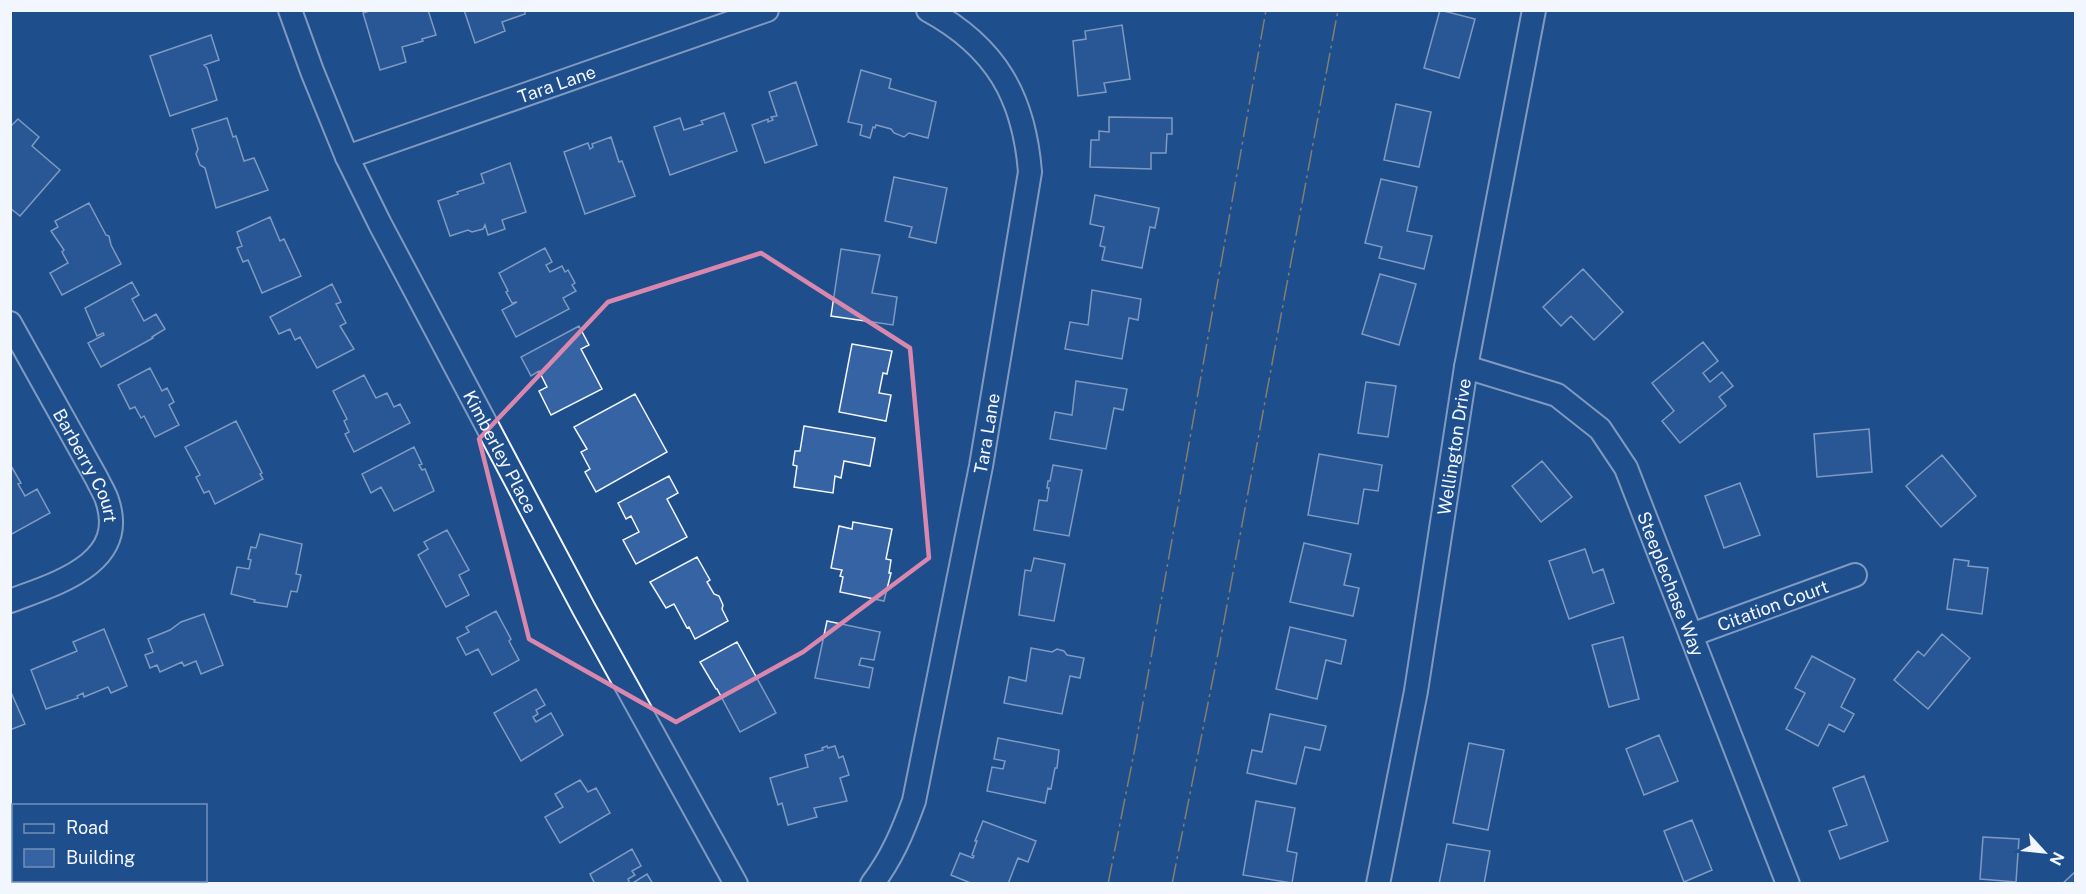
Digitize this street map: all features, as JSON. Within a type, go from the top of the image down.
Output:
[{"type":"street","name":"Kimberley Place","points":[[290,10],[347,158],[500,451],[735,884]]},
{"type":"street","name":"Tara Lane","points":[[347,158],[767,10]]},
{"type":"street","name":"Tara Lane","points":[[872,884],[886,866],[900,840],[914,801],[981,466],[1030,172],[1028,145],[1022,120],[1015,99],[1002,76],[967,35],[928,10]]},
{"type":"street","name":"Wellington Drive","points":[[1378,884],[1416,691],[1466,367],[1534,10]]},
{"type":"street","name":"Barberry Court","points":[[10,323],[108,500],[111,520],[109,538],[98,556],[84,569],[65,580],[10,601]]},
{"type":"street","name":"Steeplechase Way","points":[[1466,367],[1557,394],[1600,429],[1626,468],[1788,884]]},
{"type":"street","name":"Citation Court","points":[[1691,634],[1855,575]]},
{"type":"highlighted area","points":[[761,253],[910,348],[929,558],[803,652],[676,722],[529,639],[479,439],[608,302]]},
{"type":"building","points":[[372,10],[428,10],[436,35],[402,47],[406,62],[380,70],[363,13]]},
{"type":"building","points":[[464,10],[525,10],[525,14],[502,22],[505,31],[475,43]]},
{"type":"building","points":[[1440,10],[1475,19],[1459,78],[1424,68]]},
{"type":"building","points":[[1122,25],[1130,79],[1104,83],[1106,92],[1078,96],[1073,41],[1086,39],[1085,31]]},
{"type":"building","points":[[211,35],[219,60],[204,65],[217,100],[170,116],[150,56]]},
{"type":"building","points":[[861,70],[891,79],[889,88],[936,102],[928,138],[909,133],[904,137],[894,133],[891,129],[876,125],[875,128],[873,127],[870,138],[860,135],[862,125],[848,122]]},
{"type":"building","points":[[796,82],[817,145],[765,163],[752,125],[768,119],[768,122],[773,120],[771,117],[777,116],[769,92]]},
{"type":"building","points":[[1396,104],[1431,112],[1419,167],[1384,160]]},
{"type":"building","points":[[724,113],[737,151],[670,175],[654,127],[680,118],[684,130],[703,124],[701,121]]},
{"type":"building","points":[[1109,117],[1172,118],[1172,134],[1167,134],[1166,153],[1151,153],[1151,169],[1090,167],[1091,140],[1099,140],[1099,131],[1109,132]]},
{"type":"building","points":[[227,118],[244,161],[254,158],[268,190],[216,208],[205,168],[200,165],[196,154],[198,149],[192,129]]},
{"type":"building","points":[[18,119],[39,137],[32,146],[60,170],[20,216],[10,208],[10,127]]},
{"type":"building","points":[[611,137],[619,162],[622,161],[635,196],[585,214],[564,152],[588,143],[590,149],[593,147],[592,144]]},
{"type":"building","points":[[510,163],[526,212],[502,220],[505,229],[488,235],[485,225],[483,229],[472,232],[468,230],[450,236],[438,201],[484,183],[481,174]]},
{"type":"building","points":[[894,177],[947,188],[936,243],[909,237],[912,227],[885,221]]},
{"type":"building","points":[[1381,179],[1417,187],[1407,231],[1432,236],[1424,269],[1379,258],[1382,247],[1365,243]]},
{"type":"building","points":[[1095,195],[1159,208],[1155,228],[1150,227],[1142,268],[1102,260],[1105,247],[1100,246],[1104,227],[1090,224]]},
{"type":"building","points":[[89,203],[106,235],[109,236],[121,264],[62,295],[50,273],[68,263],[62,252],[64,250],[51,231],[58,227],[55,221]]},
{"type":"building","points":[[270,217],[280,241],[284,239],[301,276],[262,293],[248,260],[243,262],[237,248],[242,246],[237,232]]},
{"type":"building","points":[[545,248],[552,262],[546,265],[550,272],[562,266],[565,272],[568,270],[575,283],[572,285],[576,291],[563,298],[569,309],[516,337],[502,310],[517,302],[512,303],[499,273]]},
{"type":"building","points":[[841,249],[880,255],[872,293],[897,297],[893,325],[831,316]]},
{"type":"building","points":[[1583,269],[1623,312],[1594,340],[1571,316],[1561,326],[1543,307]]},
{"type":"building","points":[[1380,274],[1416,284],[1399,345],[1362,334]]},
{"type":"building","points":[[132,282],[139,295],[132,299],[144,321],[156,314],[165,329],[101,367],[88,343],[104,335],[103,333],[97,336],[85,308]]},
{"type":"building","points":[[332,284],[341,302],[336,304],[346,323],[340,326],[354,349],[317,368],[300,337],[295,340],[290,329],[279,334],[270,317]]},
{"type":"building","points":[[1092,290],[1141,299],[1138,320],[1129,318],[1122,359],[1065,349],[1070,322],[1088,325]]},
{"type":"building","points":[[579,326],[589,345],[581,349],[602,389],[551,415],[539,391],[547,387],[539,371],[531,376],[521,357]]},
{"type":"building","points":[[1703,342],[1718,361],[1703,373],[1710,382],[1722,372],[1733,386],[1719,397],[1726,406],[1680,443],[1662,421],[1674,411],[1652,383]]},
{"type":"building","points":[[852,344],[892,351],[887,374],[883,373],[879,393],[891,395],[886,421],[839,412]]},
{"type":"building","points":[[150,368],[162,391],[167,388],[174,402],[169,405],[179,425],[155,437],[144,416],[141,418],[135,407],[130,409],[118,385]]},
{"type":"building","points":[[364,375],[376,398],[387,393],[394,407],[400,404],[410,423],[354,452],[345,434],[349,432],[344,421],[347,419],[333,391]]},
{"type":"building","points":[[1076,381],[1127,389],[1123,410],[1114,408],[1106,449],[1050,439],[1055,412],[1072,415]]},
{"type":"building","points":[[1366,382],[1396,386],[1388,437],[1358,433]]},
{"type":"building","points":[[635,394],[667,452],[596,492],[585,472],[590,469],[581,452],[587,449],[574,427]]},
{"type":"building","points":[[236,421],[263,479],[215,504],[209,491],[204,493],[196,477],[200,475],[185,447]]},
{"type":"building","points":[[804,426],[875,438],[870,466],[844,461],[841,478],[835,476],[833,493],[794,487],[797,466],[793,465],[795,451],[800,451]]},
{"type":"building","points":[[1869,429],[1872,472],[1817,477],[1814,434]]},
{"type":"building","points":[[414,447],[422,464],[419,465],[422,470],[425,469],[434,491],[394,511],[381,487],[371,493],[362,474]]},
{"type":"building","points":[[1319,454],[1382,465],[1378,491],[1364,489],[1358,524],[1308,515]]},
{"type":"building","points":[[1942,455],[1976,496],[1941,527],[1906,486]]},
{"type":"building","points":[[1542,461],[1572,497],[1541,522],[1512,486]]},
{"type":"building","points":[[10,464],[21,483],[18,484],[25,496],[37,489],[50,513],[10,535]]},
{"type":"building","points":[[1053,465],[1082,470],[1069,536],[1034,530],[1039,500],[1047,501],[1048,481],[1050,481]]},
{"type":"building","points":[[669,476],[678,493],[667,499],[687,537],[636,564],[623,540],[639,532],[631,516],[626,519],[618,503]]},
{"type":"building","points":[[1740,483],[1760,535],[1724,548],[1705,496]]},
{"type":"building","points":[[853,522],[892,529],[886,559],[891,560],[889,573],[891,573],[884,601],[840,592],[842,570],[831,568],[839,526],[852,529]]},
{"type":"building","points":[[447,530],[469,570],[459,575],[469,595],[446,607],[418,555],[428,549],[424,542]]},
{"type":"building","points":[[260,534],[302,544],[296,574],[301,575],[297,592],[291,591],[287,607],[254,602],[255,600],[231,594],[237,567],[249,569],[251,560],[248,559],[251,547],[256,548]]},
{"type":"building","points":[[1304,543],[1351,554],[1344,585],[1359,588],[1353,616],[1290,602]]},
{"type":"building","points":[[1585,549],[1593,573],[1603,569],[1614,603],[1569,619],[1549,561]]},
{"type":"building","points":[[697,557],[710,580],[707,582],[714,594],[719,596],[728,621],[695,639],[674,604],[666,608],[650,582]]},
{"type":"building","points":[[1034,558],[1065,564],[1054,621],[1019,615],[1025,570],[1031,571]]},
{"type":"building","points":[[1954,559],[1969,561],[1968,566],[1988,568],[1982,614],[1947,609]]},
{"type":"building","points":[[496,611],[519,660],[492,675],[478,649],[466,655],[457,638],[469,632],[466,627]]},
{"type":"building","points":[[204,614],[223,665],[201,674],[196,661],[184,666],[182,662],[160,672],[157,665],[150,668],[145,655],[153,652],[148,639],[170,630],[181,622]]},
{"type":"building","points":[[827,621],[880,632],[874,660],[861,658],[859,665],[873,668],[869,688],[815,678]]},
{"type":"building","points":[[1290,627],[1346,640],[1341,664],[1326,660],[1317,699],[1276,689]]},
{"type":"building","points":[[104,629],[127,686],[111,693],[108,687],[84,697],[83,693],[77,696],[78,698],[46,709],[31,670],[77,651],[73,642]]},
{"type":"building","points":[[1942,634],[1970,658],[1928,709],[1894,680],[1918,651],[1924,656]]},
{"type":"building","points":[[1623,637],[1639,699],[1609,707],[1592,645]]},
{"type":"building","points":[[737,642],[776,713],[740,732],[700,662]]},
{"type":"building","points":[[1031,648],[1052,652],[1057,649],[1064,651],[1067,655],[1084,658],[1080,678],[1070,676],[1062,714],[1004,703],[1009,677],[1026,681]]},
{"type":"building","points":[[1812,656],[1855,679],[1841,707],[1854,714],[1844,732],[1829,724],[1818,746],[1786,729],[1805,693],[1795,688]]},
{"type":"building","points":[[536,689],[545,705],[536,710],[538,714],[533,717],[536,722],[551,713],[563,735],[521,761],[494,713]]},
{"type":"building","points":[[10,690],[25,724],[10,730]]},
{"type":"building","points":[[1270,714],[1326,726],[1320,750],[1305,747],[1296,784],[1247,773],[1252,750],[1262,752]]},
{"type":"building","points":[[1659,735],[1678,781],[1644,795],[1626,749]]},
{"type":"building","points":[[998,738],[1059,750],[1057,768],[1055,768],[1051,789],[1048,788],[1045,803],[987,791],[992,767],[1003,769],[1005,761],[994,759]]},
{"type":"building","points":[[1469,743],[1504,750],[1488,830],[1453,823]]},
{"type":"building","points":[[827,746],[828,748],[835,746],[839,758],[843,756],[849,775],[840,778],[847,801],[814,808],[817,817],[788,825],[782,803],[778,805],[770,778],[808,767],[805,755],[823,750],[822,748]]},
{"type":"building","points":[[1864,776],[1888,841],[1840,859],[1829,831],[1847,825],[1833,788]]},
{"type":"building","points":[[580,780],[588,792],[596,788],[610,813],[560,843],[545,817],[563,807],[555,794]]},
{"type":"building","points":[[1256,801],[1295,808],[1287,851],[1297,853],[1292,883],[1243,875]]},
{"type":"building","points":[[1692,820],[1712,870],[1684,882],[1664,831]]},
{"type":"building","points":[[983,821],[1036,841],[1028,862],[1018,858],[1008,884],[973,884],[951,875],[960,853],[973,858],[977,841],[975,841]]},
{"type":"building","points":[[1983,837],[2019,839],[2016,882],[1980,879]]},
{"type":"building","points":[[1447,844],[1490,851],[1484,884],[1439,884]]},
{"type":"building","points":[[632,849],[641,866],[632,871],[635,875],[628,879],[630,884],[595,884],[590,874]]},
{"type":"building","points":[[2076,871],[2076,884],[2062,884]]},
{"type":"building","points":[[647,874],[653,884],[631,884]]},
{"type":"power","points":[[1108,884],[1135,748],[1266,10]]},
{"type":"power","points":[[1172,884],[1219,648],[1338,10]]}]
